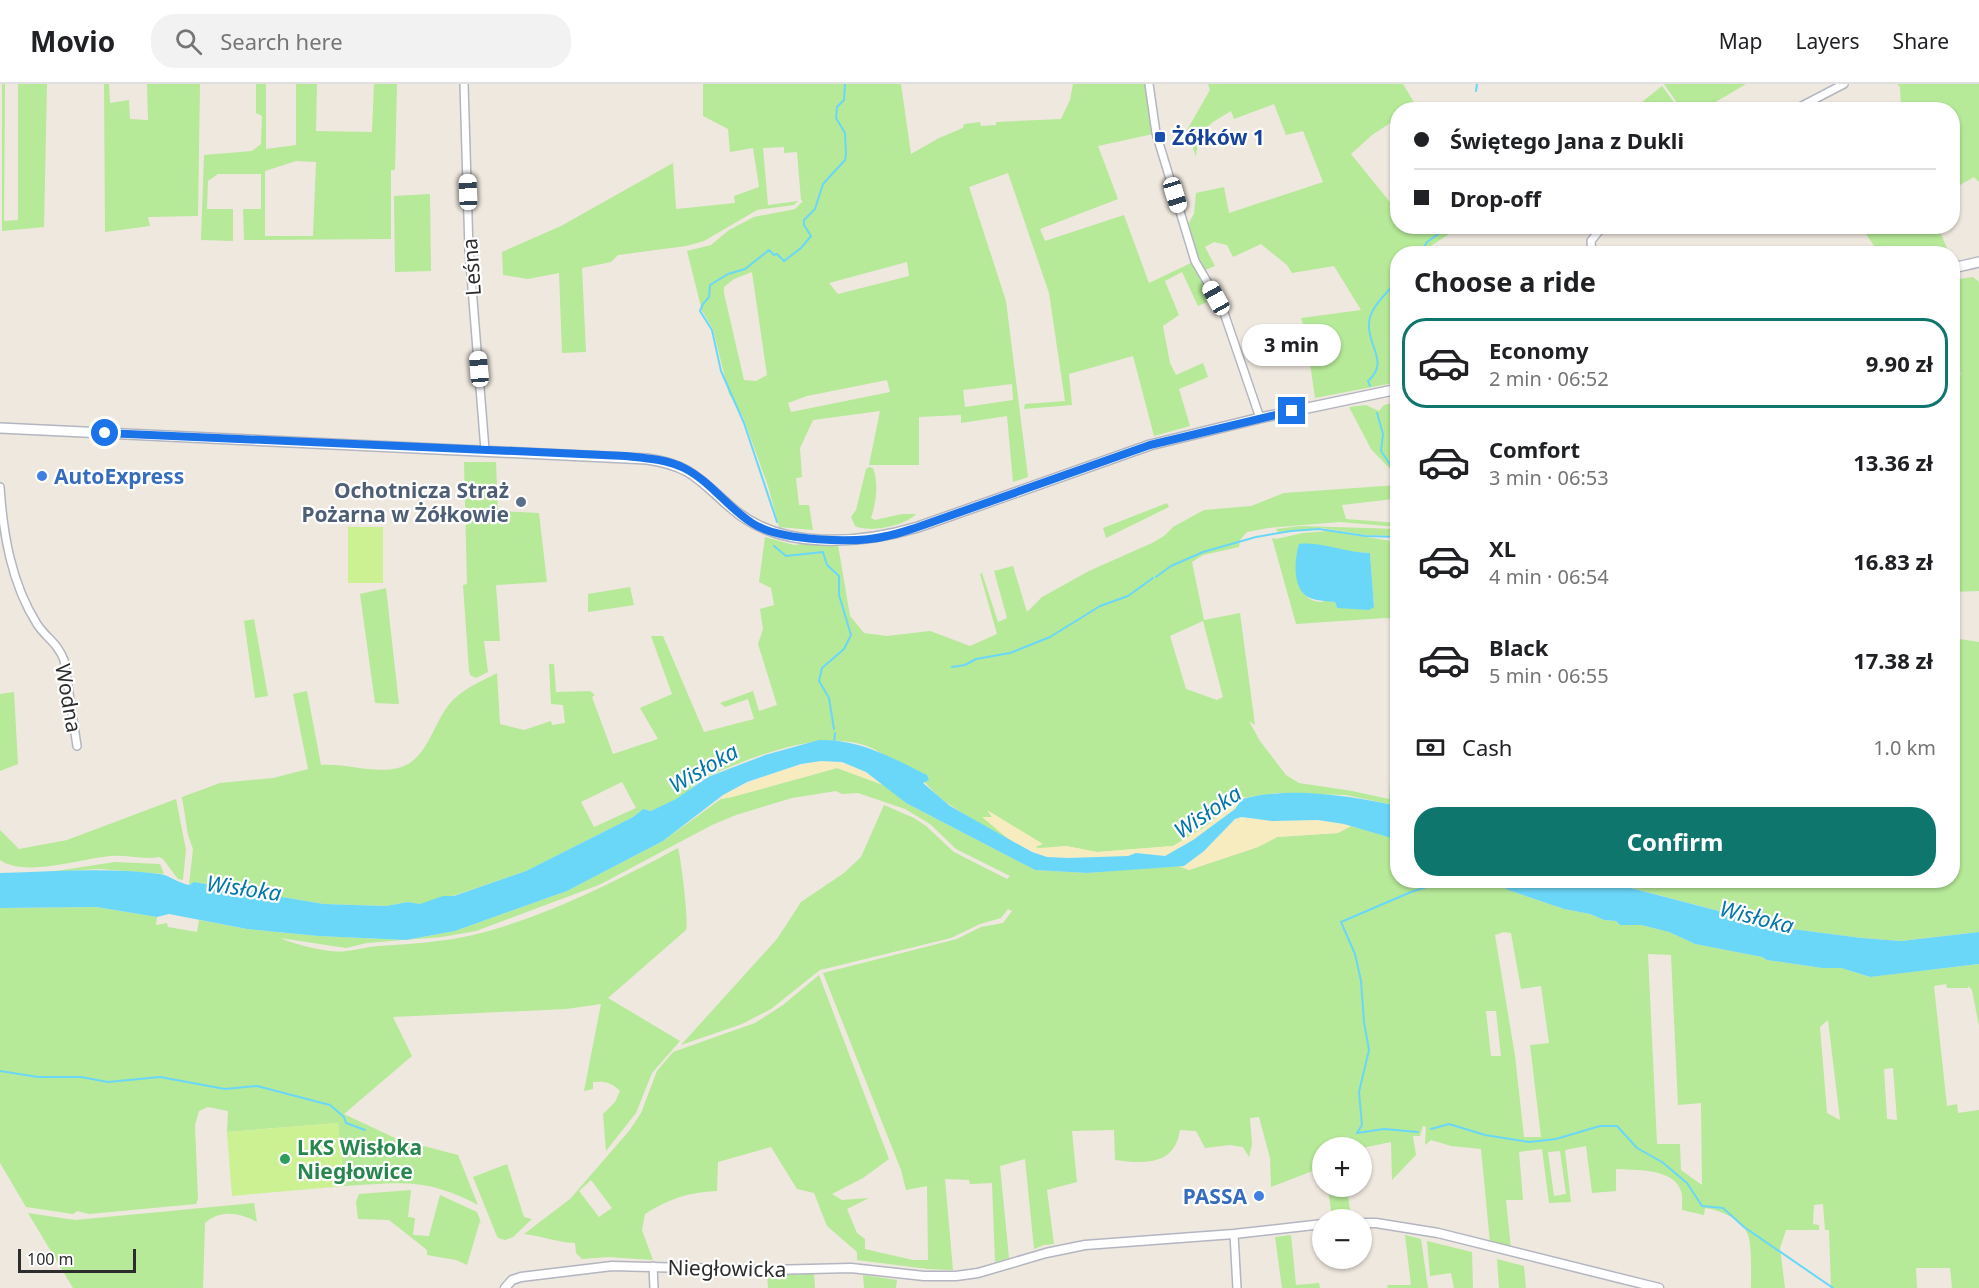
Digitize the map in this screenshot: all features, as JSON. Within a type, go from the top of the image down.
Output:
[{"type":"main road","points":[[1960,266],[1979,262]]},
{"type":"main road","points":[[0,428],[625,456],[664,461],[684,468],[754,525],[780,534],[834,539],[886,537],[1150,445],[1260,418],[1390,391]]},
{"type":"street","name":"Leśna","points":[[465,84],[469,250],[485,450]]},
{"type":"street","points":[[1149,84],[1156,134],[1195,261],[1222,308],[1260,418]]},
{"type":"street","points":[[1809,102],[1844,84]]},
{"type":"street","name":"Wodna","points":[[0,487],[3,531],[26,604],[38,625],[60,649],[64,660],[77,746]]},
{"type":"street","points":[[1372,1223],[1438,1233],[1659,1288]]},
{"type":"street","name":"Niegłowicka","points":[[505,1288],[516,1278],[612,1266],[768,1270],[851,1268],[924,1276],[954,1276],[978,1274],[1046,1253],[1085,1245],[1234,1234],[1312,1225]]},
{"type":"street","points":[[1234,1234],[1237,1288]]},
{"type":"street","points":[[653,1266],[654,1288]]},
{"type":"green space","points":[[2,84],[5,84],[4,221],[18,220],[18,84],[47,84],[44,227],[2,231]]},
{"type":"green space","points":[[104,84],[109,84],[110,103],[129,100],[130,119],[148,120],[147,84],[200,84],[198,216],[148,217],[150,226],[105,232]]},
{"type":"green space","points":[[256,84],[266,84],[266,149],[296,145],[296,84],[317,84],[316,131],[372,132],[374,84],[397,84],[395,170],[391,170],[391,239],[244,240],[243,209],[261,209],[261,174],[218,174],[208,181],[207,209],[233,209],[233,241],[201,240],[204,155],[252,151],[261,144],[262,116],[256,113]],"holes":[[[296,161],[316,162],[313,236],[265,236],[265,171]]]},
{"type":"green space","points":[[703,84],[901,84],[911,154],[963,128],[964,124],[980,122],[981,126],[996,125],[996,122],[1061,119],[1070,100],[1073,84],[1147,84],[1153,134],[1098,146],[1118,199],[1040,229],[1045,241],[1124,215],[1149,283],[1193,262],[1214,299],[1198,306],[1182,272],[1165,281],[1179,315],[1163,326],[1170,363],[1176,375],[1203,363],[1208,377],[1179,389],[1190,426],[1154,436],[1133,356],[1069,374],[1072,405],[1024,409],[1025,404],[1065,401],[1049,293],[1008,173],[969,187],[1006,301],[1028,477],[1013,482],[1007,416],[961,423],[961,415],[919,417],[919,465],[869,465],[880,411],[813,420],[800,448],[802,477],[796,478],[799,505],[809,505],[813,530],[779,527],[768,486],[743,417],[729,394],[713,329],[702,311],[687,251],[711,245],[729,230],[754,217],[795,209],[803,201],[801,200],[797,152],[784,153],[784,147],[763,148],[768,205],[798,201],[794,205],[757,210],[704,241],[686,246],[618,255],[611,262],[582,268],[586,352],[562,353],[559,273],[528,279],[503,275],[502,252],[561,226],[673,163],[676,209],[735,203],[734,196],[759,187],[753,148],[730,152],[728,129],[703,116]],"holes":[[[907,262],[909,276],[838,294],[829,283]],[[752,272],[767,375],[756,381],[744,380],[724,293],[724,287],[734,279]],[[887,380],[890,392],[791,412],[788,403],[807,396]],[[1012,384],[1013,400],[965,407],[963,390]]]},
{"type":"green space","points":[[1208,84],[1403,84],[1414,102],[1390,102],[1390,123],[1372,135],[1351,154],[1390,202],[1390,234],[1449,234],[1431,246],[1390,246],[1390,384],[1315,398],[1306,335],[1301,318],[1361,310],[1334,266],[1292,273],[1287,265],[1261,244],[1233,257],[1227,245],[1214,242],[1205,247],[1215,266],[1205,270],[1197,254],[1188,224],[1194,214],[1196,193],[1224,187],[1229,213],[1323,182],[1303,131],[1286,135],[1274,104],[1234,119],[1231,111],[1216,120],[1202,133],[1196,157],[1187,130],[1210,90]]},
{"type":"green space","points":[[1664,84],[1746,84],[1716,102],[1676,102]]},
{"type":"green space","points":[[1897,84],[1979,84],[1979,182],[1974,177],[1960,185],[1960,102],[1901,102],[1900,87]]},
{"type":"green space","points":[[1662,86],[1674,102],[1642,102]]},
{"type":"green space","points":[[430,194],[431,271],[395,272],[394,196]]},
{"type":"green space","points":[[1866,234],[1941,234],[1946,246],[1874,246]]},
{"type":"green space","points":[[1973,277],[1979,282],[1979,591],[1960,592],[1961,374],[1960,279]]},
{"type":"green space","points":[[1390,404],[1390,469],[1371,449],[1349,407],[1366,405],[1379,411],[1384,405]]},
{"type":"green space","points":[[464,462],[496,462],[498,511],[539,513],[547,582],[496,585],[500,641],[484,641],[488,672],[476,678],[470,675],[469,671],[463,585],[467,584]]},
{"type":"green space","points":[[873,468],[876,486],[871,518],[875,520],[902,514],[916,514],[904,522],[887,527],[869,529],[855,526],[851,517],[856,510],[866,469]]},
{"type":"green space","points":[[1390,486],[1390,499],[1342,505],[1346,519],[1390,522],[1390,526],[1340,522],[1268,528],[1247,532],[1240,540],[1239,547],[1203,555],[1192,562],[1204,620],[1240,613],[1255,725],[1249,721],[1260,741],[1286,775],[1299,783],[1389,799],[1390,781],[1390,804],[1346,795],[1276,793],[1236,799],[1205,827],[1173,846],[1097,852],[1066,846],[1040,849],[1034,847],[1042,844],[988,812],[992,817],[984,817],[1012,842],[968,816],[941,798],[919,777],[872,748],[853,742],[812,742],[768,753],[727,768],[705,778],[672,802],[651,811],[643,809],[633,817],[526,871],[456,895],[420,904],[408,902],[386,906],[324,904],[194,882],[189,885],[193,849],[188,835],[182,797],[220,783],[273,778],[308,769],[293,694],[307,691],[321,765],[388,770],[408,764],[417,757],[454,699],[497,673],[500,724],[524,730],[551,721],[552,725],[565,723],[563,705],[551,704],[549,664],[554,664],[556,692],[590,691],[595,695],[592,697],[613,754],[658,739],[640,708],[672,694],[651,636],[663,636],[704,732],[754,719],[748,699],[725,707],[720,703],[753,691],[759,711],[777,705],[758,644],[763,629],[760,609],[774,605],[771,588],[759,582],[765,537],[794,545],[837,539],[850,616],[864,633],[887,636],[930,631],[970,646],[997,634],[980,574],[982,573],[998,622],[1007,618],[994,571],[1013,566],[1027,612],[1042,597],[1089,571],[1152,543],[1173,527],[1204,510],[1251,506],[1284,493]],"holes":[[[1203,621],[1223,697],[1217,700],[1186,689],[1170,636]],[[622,782],[636,808],[594,827],[581,802]]]},
{"type":"green space","points":[[1167,503],[1169,507],[1106,538],[1103,528]]},
{"type":"green space","points":[[1301,526],[1390,529],[1390,536],[1365,535],[1322,528],[1278,532],[1276,529]]},
{"type":"green space","points":[[348,527],[383,527],[383,583],[348,583]]},
{"type":"green space","points":[[1328,531],[1390,541],[1390,618],[1296,624],[1272,538],[1303,533]],"holes":[[[1319,545],[1343,551],[1370,553],[1374,606],[1337,608],[1335,602],[1314,601],[1302,592],[1297,577],[1297,552]]]},
{"type":"green space","points":[[630,587],[634,605],[588,612],[588,594]]},
{"type":"green space","points":[[386,588],[399,704],[375,703],[360,594]]},
{"type":"green space","points":[[254,619],[268,696],[255,698],[244,621]]},
{"type":"green space","points":[[1960,639],[1979,642],[1979,932],[1901,941],[1784,928],[1632,888],[1960,888]]},
{"type":"green space","points":[[14,692],[18,764],[0,771],[0,694]]},
{"type":"green space","points":[[837,768],[886,786],[906,803],[1035,870],[1088,873],[1175,865],[1189,870],[1258,847],[1277,837],[1338,833],[1351,826],[1390,838],[1390,888],[1505,888],[1564,909],[1616,921],[1620,925],[1641,925],[1669,932],[1695,944],[1762,957],[1767,960],[1822,968],[1841,968],[1869,977],[1979,964],[1979,1026],[1972,990],[1969,986],[1968,988],[1947,988],[1946,984],[1934,986],[1947,1106],[1957,1104],[1958,1113],[1979,1110],[1979,1288],[1952,1288],[1950,1268],[1916,1268],[1917,1288],[1831,1288],[1829,1230],[1825,1230],[1823,1204],[1814,1205],[1813,1224],[1819,1225],[1819,1230],[1786,1230],[1780,1248],[1785,1288],[1751,1288],[1749,1240],[1741,1224],[1724,1213],[1711,1209],[1705,1208],[1704,1215],[1682,1210],[1682,1193],[1677,1183],[1662,1174],[1653,1172],[1616,1169],[1616,1191],[1592,1193],[1586,1146],[1565,1150],[1571,1202],[1549,1203],[1542,1149],[1519,1152],[1523,1200],[1506,1200],[1511,1249],[1490,1243],[1481,1149],[1451,1146],[1431,1140],[1425,1145],[1426,1127],[1423,1126],[1420,1136],[1413,1136],[1416,1155],[1392,1180],[1391,1142],[1372,1146],[1372,1137],[1312,1137],[1312,1171],[1271,1187],[1270,1158],[1259,1117],[1250,1118],[1252,1144],[1249,1157],[1243,1147],[1230,1145],[1205,1148],[1196,1131],[1180,1130],[1177,1142],[1165,1156],[1147,1162],[1115,1160],[1114,1130],[1072,1131],[1077,1182],[1047,1190],[1054,1244],[1034,1249],[1025,1159],[1000,1166],[1009,1258],[995,1262],[992,1183],[970,1184],[969,1180],[945,1179],[953,1270],[857,1260],[857,1252],[827,1226],[814,1193],[797,1189],[771,1147],[718,1162],[717,1191],[679,1197],[645,1214],[642,1230],[653,1260],[608,1257],[582,1259],[576,1253],[575,1243],[524,1234],[570,1199],[629,1131],[641,1113],[657,1071],[673,1052],[755,1023],[783,1005],[819,975],[889,1159],[863,1178],[832,1194],[842,1200],[869,1198],[847,1209],[857,1233],[865,1239],[865,1249],[913,1260],[928,1260],[927,1186],[906,1190],[901,1170],[823,973],[957,939],[981,927],[1003,923],[1012,911],[1008,909],[1001,918],[980,924],[951,938],[820,970],[771,1009],[742,1024],[681,1045],[777,939],[801,902],[844,873],[861,857],[884,805],[926,826],[954,852],[1007,879],[1010,876],[956,849],[930,824],[905,809],[858,793],[842,794],[836,791],[792,798],[736,815],[712,825],[599,885],[476,931],[407,940],[455,931],[567,891],[663,841],[721,799]],"holes":[[[1504,932],[1511,933],[1521,989],[1541,986],[1549,1043],[1530,1045],[1541,1137],[1524,1137],[1515,1056],[1495,935]],[[1648,954],[1671,955],[1678,1105],[1701,1103],[1702,1185],[1681,1170],[1680,1144],[1657,1144]],[[1486,1011],[1496,1011],[1501,1056],[1491,1056]],[[1828,1020],[1840,1120],[1827,1113],[1820,1027]],[[1893,1068],[1897,1120],[1887,1119],[1884,1069]],[[1560,1151],[1566,1194],[1554,1196],[1548,1152]],[[591,1180],[612,1208],[599,1217],[579,1191]]]},
{"type":"green space","points":[[176,799],[186,850],[183,880],[178,879],[159,857],[99,857],[39,867],[11,865],[0,860],[0,830],[19,849],[67,840]]},
{"type":"green space","points":[[678,848],[686,904],[686,930],[608,998],[680,1041],[652,1073],[636,1113],[606,1151],[603,1114],[615,1102],[620,1091],[608,1083],[593,1082],[593,1089],[584,1091],[601,1004],[566,1009],[393,1017],[412,1056],[344,1114],[397,1139],[458,1155],[478,1205],[443,1190],[427,1186],[397,1183],[344,1186],[338,1123],[227,1132],[228,1111],[208,1107],[199,1111],[195,1125],[198,1199],[196,1204],[89,1214],[26,1207],[0,1163],[0,908],[96,907],[157,917],[156,925],[167,923],[168,927],[197,932],[199,920],[247,929],[318,936],[405,940],[367,943],[346,948],[280,938],[313,948],[340,952],[473,935],[552,909],[629,874]]},
{"type":"green space","points":[[115,862],[160,864],[164,874],[100,869],[49,872]]},
{"type":"green space","name":"LKS Wisłoka Niegłowice","points":[[338,1123],[344,1186],[232,1196],[227,1132]]},
{"type":"green space","points":[[507,1164],[524,1217],[532,1219],[513,1237],[505,1240],[498,1238],[473,1177]]},
{"type":"green space","points":[[411,1190],[408,1217],[415,1218],[413,1235],[429,1236],[440,1195],[477,1212],[482,1225],[480,1221],[467,1265],[456,1260],[427,1255],[427,1250],[389,1220],[358,1219],[356,1202],[359,1194]]},
{"type":"green space","points":[[1329,1197],[1348,1197],[1350,1209],[1331,1209]]},
{"type":"green space","points":[[254,1203],[257,1222],[244,1216],[224,1214],[205,1223],[203,1288],[73,1288],[28,1213],[75,1220]]},
{"type":"green space","points":[[1291,1235],[1296,1285],[1319,1283],[1320,1288],[1282,1288],[1275,1237]]},
{"type":"green space","points":[[1405,1235],[1421,1239],[1428,1288],[1388,1288],[1387,1285],[1411,1285]]},
{"type":"green space","points":[[1427,1241],[1472,1252],[1473,1288],[1454,1288],[1451,1273],[1430,1276]]},
{"type":"green space","points":[[1497,1259],[1524,1266],[1526,1288],[1499,1288]]},
{"type":"green space","points":[[814,1274],[815,1288],[768,1288],[767,1275]]},
{"type":"green space","points":[[863,1275],[897,1280],[896,1288],[864,1288]]},
{"type":"sand","points":[[821,761],[831,761],[856,768],[886,786],[837,768],[721,799],[723,795],[759,779],[783,770]]},
{"type":"sand","points":[[1242,797],[1248,798],[1242,799],[1235,809],[1193,840],[1165,856],[1136,853],[1128,856],[1090,858],[1047,857],[1012,842],[982,817],[992,817],[987,810],[1043,844],[1035,847],[1066,846],[1097,852],[1173,846],[1205,827]]},
{"type":"sand","points":[[1235,818],[1324,821],[1351,826],[1338,833],[1277,837],[1258,847],[1189,870],[1180,866],[1185,866],[1204,851]]},
{"type":"water","points":[[1299,544],[1316,544],[1370,553],[1374,607],[1369,610],[1337,608],[1335,602],[1316,600],[1304,594],[1297,582],[1296,574]]},
{"type":"water","points":[[819,740],[834,740],[861,746],[927,775],[929,780],[923,783],[950,806],[1032,852],[1047,857],[1128,856],[1136,853],[1165,856],[1193,840],[1235,809],[1242,799],[1281,793],[1340,796],[1390,805],[1390,838],[1344,824],[1318,820],[1272,821],[1242,817],[1235,819],[1204,851],[1184,866],[1087,873],[1035,870],[906,803],[866,772],[842,762],[821,761],[801,764],[747,782],[723,795],[663,841],[567,891],[455,931],[406,940],[318,936],[247,929],[169,914],[157,917],[96,907],[0,908],[0,873],[80,870],[160,874],[189,885],[194,882],[324,904],[386,906],[408,902],[420,904],[443,896],[454,896],[526,871],[633,817],[643,809],[651,811],[676,799],[708,777],[765,755]]},
{"type":"water","points":[[1505,888],[1631,888],[1784,928],[1862,938],[1901,941],[1979,932],[1979,964],[1870,977],[1841,968],[1822,968],[1767,960],[1762,957],[1695,944],[1669,932],[1641,925],[1620,925],[1616,921],[1564,909]]},
{"type":"waterway","points":[[777,522],[744,423],[721,371],[712,330],[700,311],[709,297],[710,285],[728,274],[745,269],[769,250],[784,261],[801,248],[811,236],[804,225],[804,220],[815,209],[823,184],[845,160],[845,133],[836,118],[837,107],[844,100],[845,84]]},
{"type":"waterway","points":[[1476,91],[1477,84]]},
{"type":"waterway","points":[[1425,246],[1438,234]]},
{"type":"waterway","points":[[1370,386],[1368,381],[1377,367],[1376,354],[1369,331],[1370,317],[1376,305],[1390,288]]},
{"type":"waterway","points":[[1377,413],[1383,434],[1381,451],[1390,464]]},
{"type":"waterway","points":[[1156,577],[1171,566],[1203,552],[1256,537],[1319,529],[1365,536],[1390,537]]},
{"type":"waterway","points":[[774,546],[786,556],[823,552],[827,565],[839,576],[839,595],[851,635],[844,649],[822,668],[819,681],[829,698],[834,729]]},
{"type":"waterway","points":[[952,667],[965,665],[976,659],[1010,653],[1050,637],[1100,606],[1128,596],[1153,578]]},
{"type":"waterway","points":[[834,743],[835,733]]},
{"type":"waterway","points":[[1418,1132],[1384,1129],[1357,1133],[1362,1125],[1359,1092],[1369,1050],[1361,981],[1355,954],[1341,922],[1423,888]]},
{"type":"waterway","points":[[0,1071],[38,1077],[81,1077],[108,1082],[160,1077],[225,1089],[257,1086],[330,1105],[344,1117],[346,1123],[365,1130]]},
{"type":"waterway","points":[[1431,1129],[1449,1124],[1485,1135],[1529,1142],[1556,1139],[1600,1126],[1617,1126],[1637,1148],[1662,1162],[1687,1183],[1702,1206],[1723,1208],[1744,1227],[1833,1288]]},
{"type":"place","name":"Żółków 1","points":[[1160,137]]},
{"type":"place","name":"AutoExpress","points":[[42,476]]},
{"type":"place","name":"Ochotnicza Straż Pożarna w Żółkowie","points":[[521,502]]},
{"type":"place","name":"LKS Wisłoka Niegłowice","points":[[285,1159]]},
{"type":"place","name":"PASSA","points":[[1259,1196]]},
{"type":"route","points":[[105,433],[625,456],[660,460],[684,468],[754,525],[794,537],[865,539],[886,537],[918,527],[1150,445],[1292,411]]},
{"type":"water label","name":"Wisłoka","points":[[703,767]]},
{"type":"water label","name":"Wisłoka","points":[[1207,811]]},
{"type":"water label","name":"Wisłoka","points":[[244,887]]},
{"type":"water label","name":"Wisłoka","points":[[1757,916]]}]
